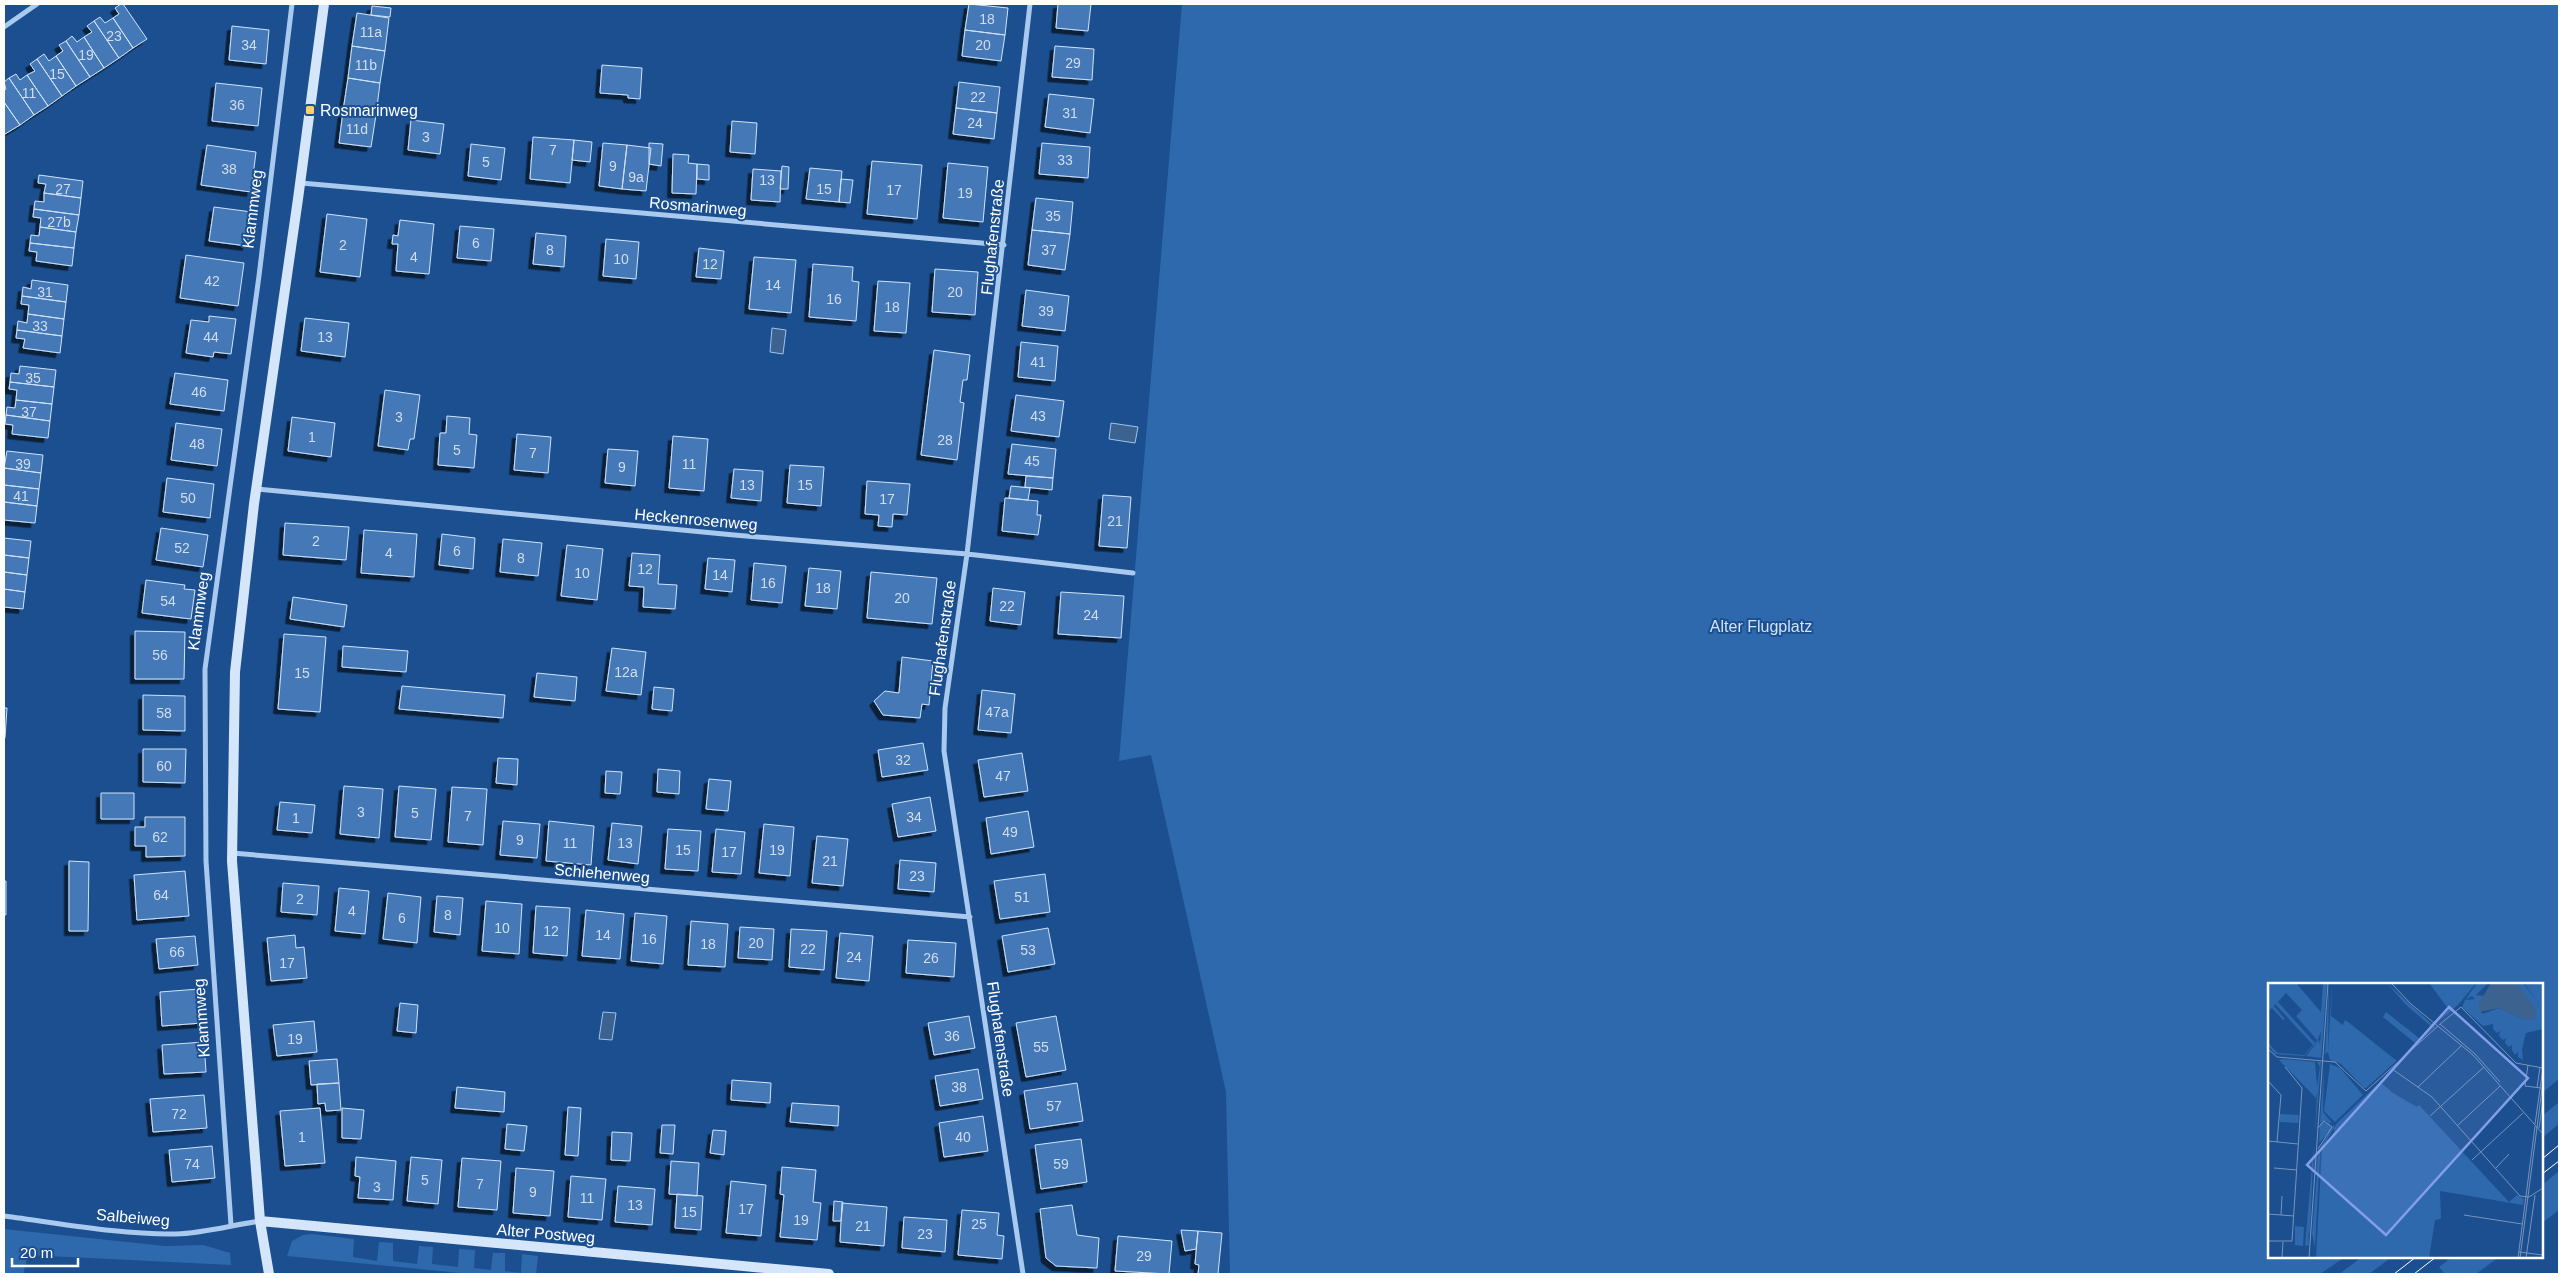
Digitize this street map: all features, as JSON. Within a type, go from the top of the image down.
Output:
[{"type":"main road","points":[[269,1274],[260,1221],[232,853],[235,672],[257,489],[301,183],[324,4]]},
{"type":"main road","name":"Alter Postweg","points":[[260,1221],[829,1274]]},
{"type":"street","points":[[4,26],[37,4]]},
{"type":"street","name":"Klammweg","points":[[231,1225],[206,869],[205,669],[259,276],[292,4]]},
{"type":"street","name":"Flughafenstraße","points":[[1023,1274],[944,750],[945,708],[967,554],[1004,245],[1030,4]]},
{"type":"street","name":"Rosmarinweg","points":[[301,183],[1004,245]]},
{"type":"street","name":"Heckenrosenweg","points":[[257,489],[734,535],[967,554],[1133,573]]},
{"type":"street","name":"Schlehenweg","points":[[232,853],[970,917]]},
{"type":"street","name":"Salbeiweg","points":[[4,1216],[147,1233],[199,1232],[260,1221]]},
{"type":"green space","name":"Alter Flugplatz","points":[[1182,4],[2559,4],[2559,1079],[2543,1092],[2543,983],[2268,983],[2268,1258],[2344,1258],[2320,1274],[1230,1274],[1226,1092],[1151,755],[1119,761]]},
{"type":"green space","points":[[2559,1102],[2559,1124],[2543,1137],[2543,1115]]},
{"type":"green space","points":[[2559,1171],[2559,1210],[2543,1222],[2543,1184]]},
{"type":"green space","points":[[4,1229],[165,1246],[203,1245],[230,1253],[231,1265],[28,1255],[23,1274],[4,1274]]},
{"type":"green space","points":[[312,1234],[354,1239],[353,1257],[377,1261],[379,1242],[393,1243],[393,1261],[417,1264],[419,1246],[433,1247],[432,1264],[458,1267],[459,1249],[475,1250],[474,1268],[491,1270],[493,1253],[505,1253],[505,1271],[521,1273],[522,1254],[538,1256],[536,1274],[470,1274],[287,1256],[292,1241],[303,1235]]},
{"type":"green space","points":[[2361,1258],[2391,1258],[2369,1274],[2339,1274]]},
{"type":"green space","points":[[2451,1258],[2498,1258],[2476,1274],[2445,1274],[2439,1267]]},
{"type":"shaded area","points":[[772,328],[786,330],[783,354],[770,352]]},
{"type":"shaded area","points":[[1111,423],[1138,427],[1135,443],[1109,439]]},
{"type":"shaded area","points":[[603,1012],[616,1013],[612,1040],[599,1039]]},
{"type":"building","points":[[123,4],[147,39],[133,48],[113,18],[119,14],[115,8]]},
{"type":"building","points":[[969,4],[1008,8],[1005,35],[965,30]]},
{"type":"building","points":[[1058,4],[1091,4],[1088,31],[1056,28]]},
{"type":"building","points":[[372,6],[391,8],[390,17],[371,15]]},
{"type":"building","points":[[357,13],[389,18],[385,51],[352,46]]},
{"type":"building","points":[[100,17],[105,23],[113,18],[133,48],[119,58],[94,21]]},
{"type":"building","points":[[94,21],[119,58],[104,68],[84,37],[92,32],[87,26]]},
{"type":"building","points":[[232,26],[269,30],[266,64],[229,60]]},
{"type":"building","points":[[965,30],[1005,35],[1001,61],[962,56]]},
{"type":"building","points":[[72,36],[77,42],[84,37],[104,68],[90,77],[66,41]]},
{"type":"building","points":[[66,41],[90,77],[76,86],[56,56],[63,51],[59,45]]},
{"type":"building","points":[[352,46],[385,51],[380,83],[348,78]]},
{"type":"building","points":[[1055,46],[1094,49],[1092,80],[1052,77]]},
{"type":"building","points":[[44,54],[49,61],[56,56],[76,86],[62,96],[37,59]]},
{"type":"building","points":[[37,59],[62,96],[48,106],[27,75],[35,71],[30,64]]},
{"type":"building","points":[[602,65],[642,68],[640,99],[628,98],[628,95],[600,93]]},
{"type":"building","points":[[16,74],[20,80],[27,75],[48,106],[34,115],[9,78]]},
{"type":"building","points":[[9,78],[34,115],[20,125],[4,102],[4,91],[6,89],[4,82]]},
{"type":"building","points":[[348,78],[380,83],[376,115],[343,111]]},
{"type":"building","points":[[959,82],[1000,87],[997,113],[956,108]]},
{"type":"building","points":[[216,83],[262,88],[258,126],[212,121]]},
{"type":"building","points":[[1049,94],[1094,99],[1090,133],[1045,127]]},
{"type":"building","points":[[4,102],[20,125],[5,134],[4,132]]},
{"type":"building","points":[[956,108],[997,113],[994,139],[953,134]]},
{"type":"building","points":[[343,111],[376,115],[371,147],[339,143]]},
{"type":"building","points":[[411,120],[444,124],[440,154],[408,150]]},
{"type":"building","points":[[732,121],[757,123],[755,154],[730,152]]},
{"type":"building","points":[[533,137],[574,140],[570,183],[530,179]]},
{"type":"building","points":[[574,140],[592,142],[590,162],[572,160]]},
{"type":"building","points":[[603,143],[627,145],[622,189],[599,186]]},
{"type":"building","points":[[649,143],[663,144],[661,166],[649,164]]},
{"type":"building","points":[[1042,143],[1090,147],[1088,178],[1039,174]]},
{"type":"building","points":[[471,144],[505,148],[501,180],[468,176]]},
{"type":"building","points":[[207,145],[256,152],[251,192],[201,185]]},
{"type":"building","points":[[627,145],[651,148],[646,191],[622,189]]},
{"type":"building","points":[[673,154],[689,155],[688,163],[697,164],[696,194],[672,193]]},
{"type":"building","points":[[872,161],[922,165],[917,219],[867,214]]},
{"type":"building","points":[[948,163],[988,167],[983,222],[943,218]]},
{"type":"building","points":[[697,164],[709,165],[709,180],[697,179]]},
{"type":"building","points":[[782,166],[789,167],[788,189],[780,189]]},
{"type":"building","points":[[810,168],[842,171],[839,202],[806,199]]},
{"type":"building","points":[[753,169],[781,171],[780,202],[751,200]]},
{"type":"building","points":[[39,175],[83,181],[81,198],[44,193],[46,184],[38,183]]},
{"type":"building","points":[[841,179],[853,180],[850,203],[839,202]]},
{"type":"building","points":[[44,193],[81,198],[79,215],[34,209],[35,201],[44,202]]},
{"type":"building","points":[[1036,198],[1073,202],[1070,234],[1032,230]]},
{"type":"building","points":[[214,207],[252,212],[247,246],[209,241]]},
{"type":"building","points":[[34,209],[79,215],[76,232],[40,227],[41,218],[33,217]]},
{"type":"building","points":[[327,214],[367,219],[360,277],[320,272]]},
{"type":"building","points":[[400,220],[434,224],[429,274],[396,271],[398,244],[392,244],[393,235],[398,236]]},
{"type":"building","points":[[460,226],[494,229],[491,261],[457,258]]},
{"type":"building","points":[[40,227],[76,232],[74,248],[30,243],[31,235],[39,236]]},
{"type":"building","points":[[1032,230],[1070,234],[1065,270],[1028,265]]},
{"type":"building","points":[[536,233],[566,236],[564,267],[533,264]]},
{"type":"building","points":[[606,239],[639,242],[636,279],[603,276]]},
{"type":"building","points":[[30,243],[74,248],[72,266],[36,261],[37,252],[29,251]]},
{"type":"building","points":[[699,248],[724,251],[721,279],[696,277]]},
{"type":"building","points":[[186,255],[244,263],[238,306],[180,298]]},
{"type":"building","points":[[754,257],[796,260],[791,313],[749,309]]},
{"type":"building","points":[[813,264],[853,267],[852,281],[859,282],[856,321],[809,317]]},
{"type":"building","points":[[935,269],[978,272],[975,315],[932,312]]},
{"type":"building","points":[[32,280],[68,285],[66,302],[22,296],[23,287],[31,289]]},
{"type":"building","points":[[878,281],[910,283],[906,333],[874,331]]},
{"type":"building","points":[[1026,290],[1069,296],[1065,331],[1022,326]]},
{"type":"building","points":[[22,296],[66,302],[64,319],[28,314],[29,305],[21,304]]},
{"type":"building","points":[[28,314],[64,319],[62,336],[17,330],[18,321],[27,323]]},
{"type":"building","points":[[209,316],[236,319],[231,354],[214,352],[213,357],[186,353],[191,320],[209,322]]},
{"type":"building","points":[[305,318],[349,323],[345,357],[301,351]]},
{"type":"building","points":[[17,330],[62,336],[60,353],[23,348],[25,339],[16,338]]},
{"type":"building","points":[[1021,342],[1058,346],[1055,381],[1018,377]]},
{"type":"building","points":[[934,350],[970,355],[967,380],[963,380],[960,402],[964,403],[957,460],[921,455]]},
{"type":"building","points":[[20,366],[56,370],[54,387],[10,382],[11,373],[19,374]]},
{"type":"building","points":[[175,373],[228,380],[224,411],[170,404]]},
{"type":"building","points":[[10,382],[54,387],[52,404],[16,400],[17,390],[9,389]]},
{"type":"building","points":[[385,390],[420,395],[414,439],[410,439],[408,450],[378,446]]},
{"type":"building","points":[[1016,395],[1064,401],[1059,437],[1011,431]]},
{"type":"building","points":[[16,400],[52,404],[50,421],[6,415],[7,407],[15,408]]},
{"type":"building","points":[[6,415],[50,421],[48,438],[12,434],[13,425],[5,424]]},
{"type":"building","points":[[447,416],[470,418],[469,434],[477,435],[474,468],[438,465],[440,433],[446,433]]},
{"type":"building","points":[[292,417],[335,423],[331,457],[288,451]]},
{"type":"building","points":[[176,423],[222,429],[217,466],[171,460]]},
{"type":"building","points":[[517,434],[551,437],[548,473],[514,470]]},
{"type":"building","points":[[673,436],[708,439],[704,491],[669,488]]},
{"type":"building","points":[[1012,444],[1056,449],[1053,478],[1008,474]]},
{"type":"building","points":[[608,449],[638,451],[635,486],[605,483]]},
{"type":"building","points":[[7,451],[43,455],[41,473],[4,468]]},
{"type":"building","points":[[790,465],[824,467],[821,506],[787,503]]},
{"type":"building","points":[[4,468],[41,473],[39,489],[4,485]]},
{"type":"building","points":[[734,469],[763,471],[761,501],[731,498]]},
{"type":"building","points":[[1026,476],[1053,478],[1052,490],[1025,487]]},
{"type":"building","points":[[167,478],[214,484],[210,518],[163,512]]},
{"type":"building","points":[[867,481],[910,484],[907,515],[893,514],[892,527],[878,526],[879,515],[865,514]]},
{"type":"building","points":[[4,485],[39,489],[37,506],[4,502]]},
{"type":"building","points":[[1011,486],[1030,488],[1028,500],[1009,498]]},
{"type":"building","points":[[1103,495],[1131,497],[1127,548],[1099,546]]},
{"type":"building","points":[[1005,498],[1038,501],[1037,515],[1041,515],[1038,535],[1002,531]]},
{"type":"building","points":[[4,502],[37,506],[35,523],[4,520]]},
{"type":"building","points":[[285,523],[349,527],[346,560],[283,555]]},
{"type":"building","points":[[161,528],[208,535],[203,567],[156,560]]},
{"type":"building","points":[[364,530],[417,534],[414,577],[361,573]]},
{"type":"building","points":[[442,534],[475,538],[473,569],[439,565]]},
{"type":"building","points":[[4,538],[31,541],[29,558],[4,555]]},
{"type":"building","points":[[503,539],[542,543],[538,576],[500,572]]},
{"type":"building","points":[[567,545],[603,549],[597,600],[561,596]]},
{"type":"building","points":[[632,553],[660,555],[658,584],[677,585],[675,609],[643,607],[644,587],[629,586]]},
{"type":"building","points":[[4,555],[29,558],[27,575],[4,572]]},
{"type":"building","points":[[708,558],[735,560],[732,592],[705,589]]},
{"type":"building","points":[[754,563],[786,566],[782,603],[751,600]]},
{"type":"building","points":[[809,568],[841,571],[837,609],[805,606]]},
{"type":"building","points":[[4,572],[27,575],[25,592],[4,589]]},
{"type":"building","points":[[871,572],[937,578],[932,624],[867,618]]},
{"type":"building","points":[[146,580],[185,585],[184,589],[195,590],[191,619],[142,613]]},
{"type":"building","points":[[993,588],[1025,592],[1021,625],[990,621]]},
{"type":"building","points":[[4,589],[25,592],[23,609],[4,607]]},
{"type":"building","points":[[1061,592],[1124,596],[1121,638],[1058,634]]},
{"type":"building","points":[[293,597],[347,605],[344,627],[290,619]]},
{"type":"building","points":[[135,631],[185,632],[184,679],[135,679]]},
{"type":"building","points":[[284,634],[326,637],[320,712],[278,709]]},
{"type":"building","points":[[343,646],[408,651],[406,672],[342,667]]},
{"type":"building","points":[[612,648],[646,652],[641,695],[606,691]]},
{"type":"building","points":[[902,657],[933,661],[929,705],[922,704],[920,718],[883,715],[874,701],[885,691],[899,693]]},
{"type":"building","points":[[537,673],[577,677],[575,701],[534,697]]},
{"type":"building","points":[[402,686],[505,695],[503,718],[399,709]]},
{"type":"building","points":[[654,687],[674,689],[672,711],[652,709]]},
{"type":"building","points":[[982,690],[1015,694],[1011,733],[978,730]]},
{"type":"building","points":[[143,695],[185,696],[185,731],[143,730]]},
{"type":"building","points":[[4,708],[7,708],[5,738],[4,738]]},
{"type":"building","points":[[923,743],[928,770],[882,777],[878,750]]},
{"type":"building","points":[[143,749],[186,749],[185,783],[143,782]]},
{"type":"building","points":[[1022,753],[1028,791],[984,797],[978,760]]},
{"type":"building","points":[[498,758],[518,759],[517,785],[496,783]]},
{"type":"building","points":[[658,769],[680,771],[679,794],[657,792]]},
{"type":"building","points":[[606,771],[622,772],[620,794],[605,793]]},
{"type":"building","points":[[709,779],[731,781],[728,811],[706,809]]},
{"type":"building","points":[[344,786],[383,789],[379,838],[340,834]]},
{"type":"building","points":[[399,786],[436,789],[431,840],[395,837]]},
{"type":"building","points":[[452,787],[487,789],[483,845],[448,842]]},
{"type":"building","points":[[101,793],[134,793],[134,819],[101,819]]},
{"type":"building","points":[[930,797],[936,831],[898,837],[892,804]]},
{"type":"building","points":[[280,802],[315,805],[312,833],[277,830]]},
{"type":"building","points":[[1028,811],[1034,847],[991,854],[986,818]]},
{"type":"building","points":[[145,817],[185,817],[185,856],[146,857],[146,846],[135,846],[135,827],[145,827]]},
{"type":"building","points":[[503,821],[540,824],[537,858],[500,855]]},
{"type":"building","points":[[549,821],[594,826],[591,865],[546,861]]},
{"type":"building","points":[[612,823],[642,826],[638,864],[608,860]]},
{"type":"building","points":[[764,824],[794,827],[790,876],[759,873]]},
{"type":"building","points":[[668,829],[701,831],[698,871],[665,869]]},
{"type":"building","points":[[716,829],[745,832],[741,874],[712,872]]},
{"type":"building","points":[[817,836],[848,839],[843,886],[812,883]]},
{"type":"building","points":[[900,860],[936,863],[934,892],[898,889]]},
{"type":"building","points":[[69,861],[89,862],[88,931],[69,931]]},
{"type":"building","points":[[185,871],[189,916],[137,920],[134,875]]},
{"type":"building","points":[[1045,874],[1050,912],[1000,919],[994,881]]},
{"type":"building","points":[[4,881],[6,881],[6,915],[4,915]]},
{"type":"building","points":[[283,883],[319,886],[317,915],[281,912]]},
{"type":"building","points":[[339,888],[369,891],[365,934],[335,931]]},
{"type":"building","points":[[388,893],[421,897],[417,943],[383,939]]},
{"type":"building","points":[[437,896],[463,898],[460,935],[434,932]]},
{"type":"building","points":[[486,901],[522,904],[519,954],[482,951]]},
{"type":"building","points":[[536,906],[570,908],[567,956],[533,953]]},
{"type":"building","points":[[586,910],[624,914],[620,959],[582,956]]},
{"type":"building","points":[[635,913],[667,916],[663,964],[631,961]]},
{"type":"building","points":[[691,921],[728,924],[725,967],[688,965]]},
{"type":"building","points":[[740,927],[774,929],[772,960],[738,958]]},
{"type":"building","points":[[1048,928],[1055,964],[1008,972],[1002,936]]},
{"type":"building","points":[[791,929],[827,931],[824,970],[789,967]]},
{"type":"building","points":[[840,933],[873,936],[869,981],[836,978]]},
{"type":"building","points":[[295,935],[296,948],[304,947],[307,978],[271,981],[267,938]]},
{"type":"building","points":[[195,936],[198,965],[159,969],[156,939]]},
{"type":"building","points":[[908,940],[956,943],[954,977],[906,973]]},
{"type":"building","points":[[199,989],[202,1023],[162,1026],[160,992]]},
{"type":"building","points":[[400,1003],[418,1005],[416,1033],[397,1031]]},
{"type":"building","points":[[969,1016],[975,1048],[934,1055],[928,1023]]},
{"type":"building","points":[[1056,1016],[1066,1070],[1026,1077],[1016,1023]]},
{"type":"building","points":[[314,1021],[317,1052],[277,1056],[273,1025]]},
{"type":"building","points":[[204,1042],[206,1072],[164,1074],[162,1045]]},
{"type":"building","points":[[337,1059],[339,1083],[311,1085],[309,1061]]},
{"type":"building","points":[[978,1069],[983,1099],[940,1106],[935,1076]]},
{"type":"building","points":[[732,1080],[771,1083],[770,1103],[731,1100]]},
{"type":"building","points":[[339,1083],[341,1110],[326,1111],[325,1103],[318,1104],[317,1084]]},
{"type":"building","points":[[1077,1083],[1083,1121],[1030,1129],[1024,1091]]},
{"type":"building","points":[[457,1087],[505,1092],[504,1112],[455,1108]]},
{"type":"building","points":[[204,1095],[207,1128],[153,1132],[150,1099]]},
{"type":"building","points":[[792,1103],[839,1106],[838,1126],[790,1122]]},
{"type":"building","points":[[568,1107],[581,1108],[578,1156],[565,1155]]},
{"type":"building","points":[[320,1108],[325,1163],[285,1166],[280,1111]]},
{"type":"building","points":[[342,1108],[364,1110],[361,1139],[342,1138]]},
{"type":"building","points":[[983,1116],[988,1151],[944,1157],[939,1123]]},
{"type":"building","points":[[507,1124],[527,1126],[524,1151],[505,1149]]},
{"type":"building","points":[[662,1125],[675,1125],[673,1154],[660,1153]]},
{"type":"building","points":[[713,1130],[726,1131],[724,1155],[710,1153]]},
{"type":"building","points":[[612,1132],[632,1133],[630,1161],[611,1160]]},
{"type":"building","points":[[1081,1139],[1087,1182],[1041,1189],[1035,1145]]},
{"type":"building","points":[[212,1146],[215,1178],[172,1182],[169,1150]]},
{"type":"building","points":[[356,1157],[396,1161],[393,1200],[358,1198],[360,1177],[355,1176]]},
{"type":"building","points":[[411,1157],[442,1160],[438,1204],[407,1201]]},
{"type":"building","points":[[462,1158],[501,1161],[497,1210],[458,1207]]},
{"type":"building","points":[[671,1161],[699,1163],[697,1196],[669,1194]]},
{"type":"building","points":[[782,1167],[816,1170],[813,1202],[821,1203],[817,1240],[780,1237],[784,1195],[780,1194]]},
{"type":"building","points":[[516,1168],[554,1171],[550,1216],[513,1213]]},
{"type":"building","points":[[571,1176],[606,1179],[602,1220],[568,1217]]},
{"type":"building","points":[[731,1181],[766,1185],[761,1236],[726,1233]]},
{"type":"building","points":[[618,1186],[655,1189],[652,1225],[615,1222]]},
{"type":"building","points":[[677,1194],[703,1196],[701,1230],[675,1228]]},
{"type":"building","points":[[834,1201],[843,1202],[841,1221],[833,1221]]},
{"type":"building","points":[[842,1203],[887,1207],[884,1246],[840,1242]]},
{"type":"building","points":[[1072,1205],[1077,1235],[1099,1238],[1097,1268],[1056,1266],[1046,1258],[1040,1209]]},
{"type":"building","points":[[962,1210],[999,1213],[997,1235],[1004,1236],[1002,1259],[958,1255]]},
{"type":"building","points":[[904,1217],[947,1220],[945,1252],[902,1248]]},
{"type":"building","points":[[1181,1230],[1198,1231],[1196,1249],[1185,1251]]},
{"type":"building","points":[[1198,1231],[1222,1233],[1218,1274],[1198,1274],[1199,1265],[1195,1264]]},
{"type":"building","points":[[1118,1236],[1172,1241],[1169,1274],[1115,1271]]},
{"type":"tram line","points":[[2543,1158],[2559,1145]]},
{"type":"tram line","points":[[2543,1173],[2559,1161]]},
{"type":"tram line","points":[[2394,1274],[2415,1258]]},
{"type":"tram line","points":[[2414,1274],[2435,1258]]},
{"type":"place","name":"Rosmarinweg","points":[[310,110]]}]
